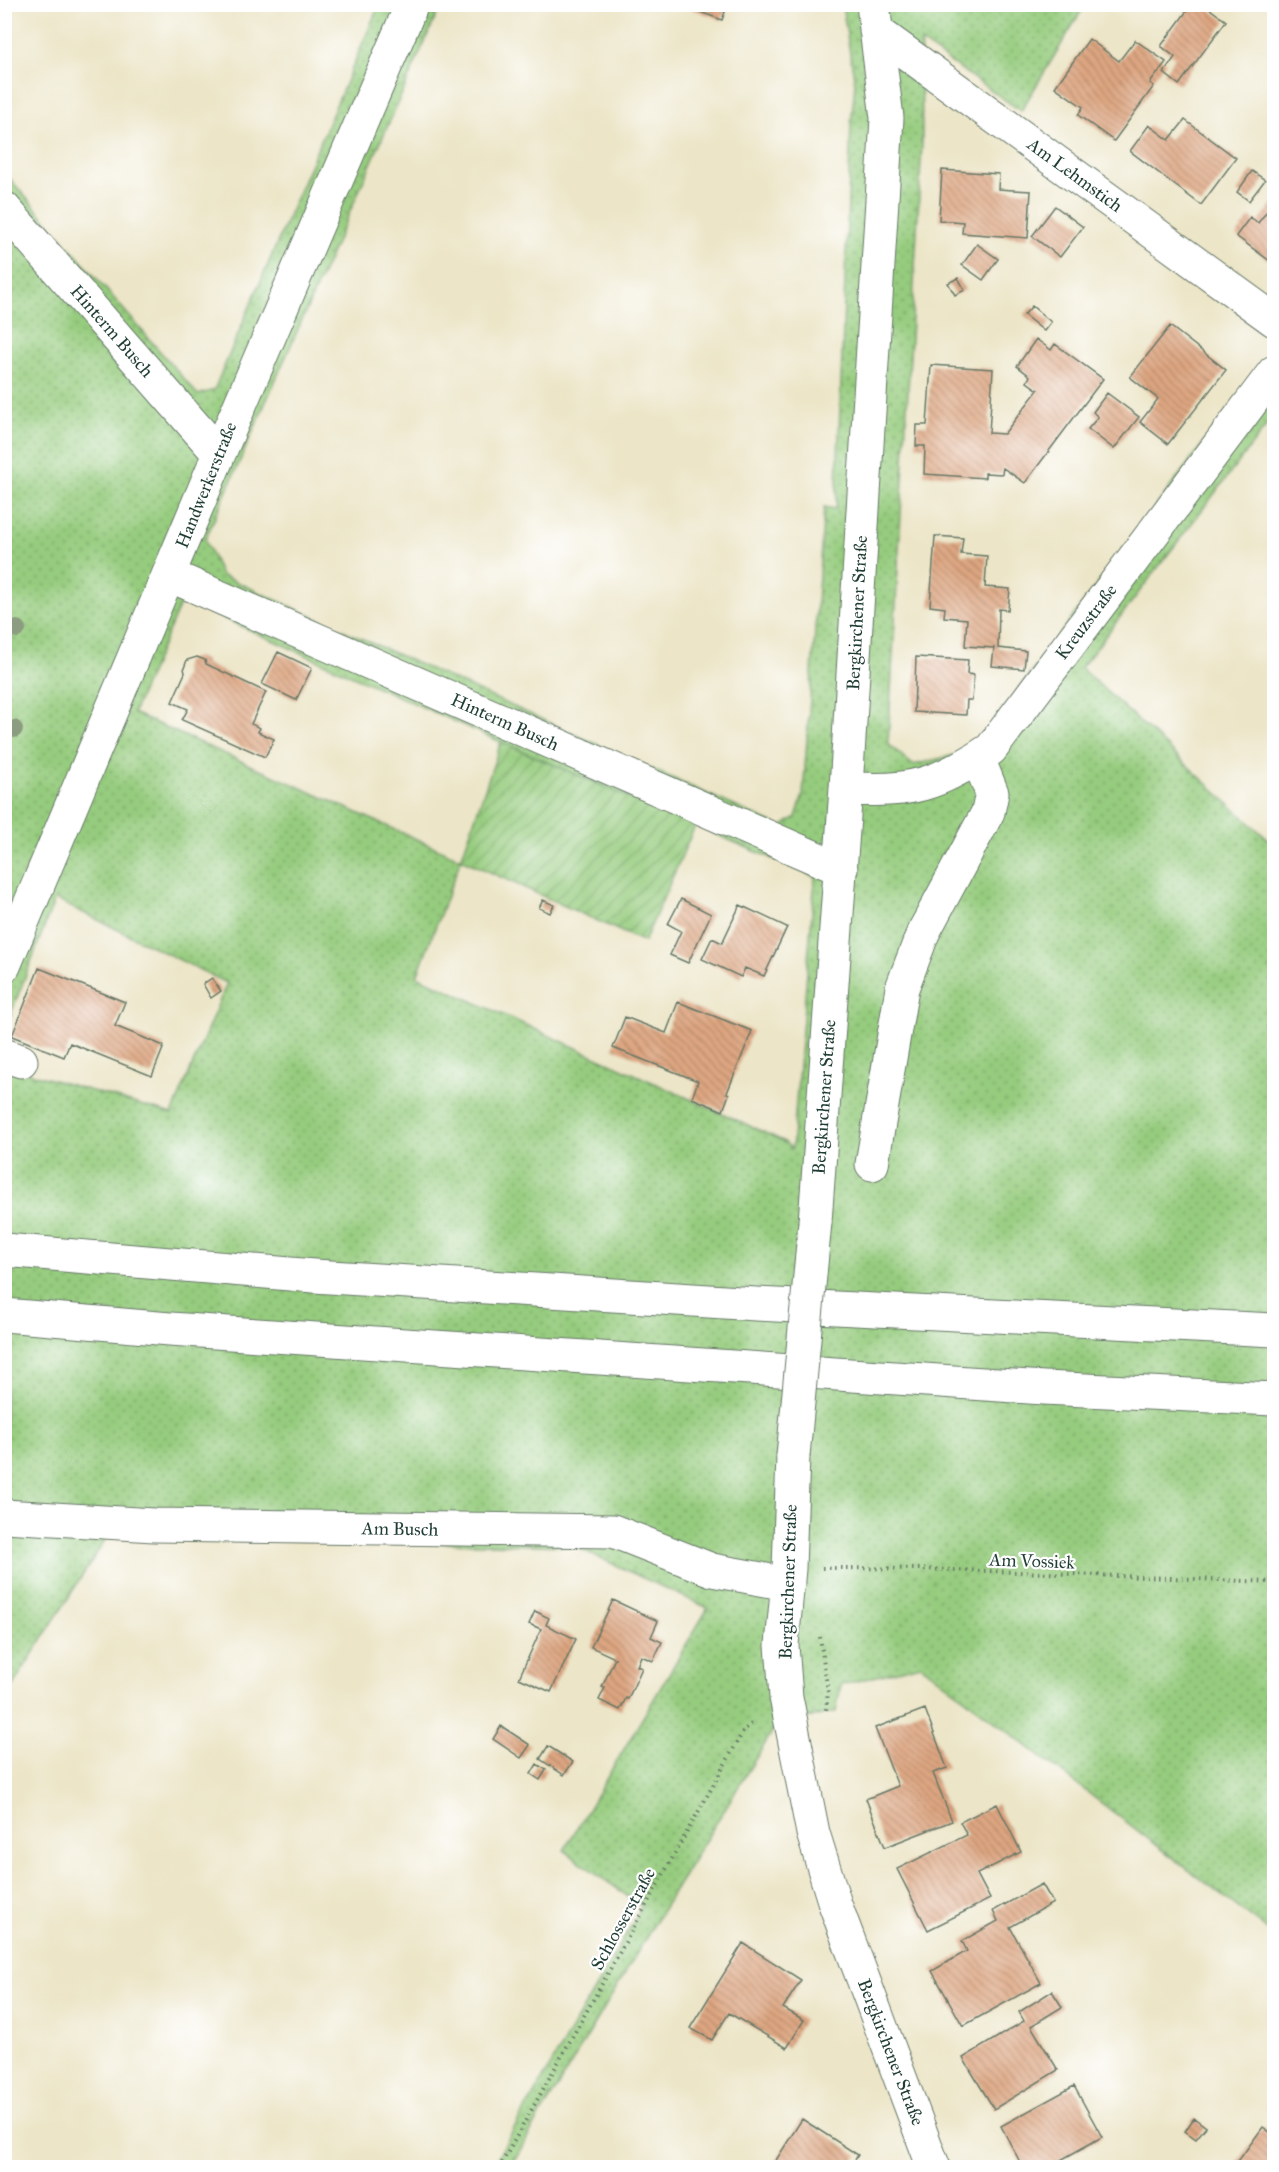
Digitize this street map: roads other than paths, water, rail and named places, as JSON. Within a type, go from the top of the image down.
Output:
[{"type":"main road","name":"Handwerkerstraße","points":[[4,966],[219,454],[412,4]]},
{"type":"main road","name":"Am Lehmstich","points":[[875,18],[1275,320]]},
{"type":"main road","name":"Bergkirchener Straße","points":[[875,18],[887,118],[841,869],[815,1222],[793,1456],[788,1577],[782,1645],[786,1697],[813,1833],[835,1904],[934,2168]]},
{"type":"main road","name":"Hinterm Busch","points":[[4,208],[219,454]]},
{"type":"main road","name":"Kreuzstraße","points":[[846,788],[874,791],[919,787],[958,770],[991,749],[1275,372]]},
{"type":"main road","name":"Hinterm Busch","points":[[169,575],[841,869]]},
{"type":"main road","points":[[872,1164],[902,988],[923,933],[988,812],[992,793],[978,758]]},
{"type":"main road","points":[[4,1250],[314,1276],[672,1298],[1275,1330]]},
{"type":"main road","points":[[4,1315],[182,1330],[1044,1388],[1275,1399]]},
{"type":"main road","name":"Am Busch","points":[[4,1516],[154,1525],[613,1531],[712,1570],[788,1577]]}]
